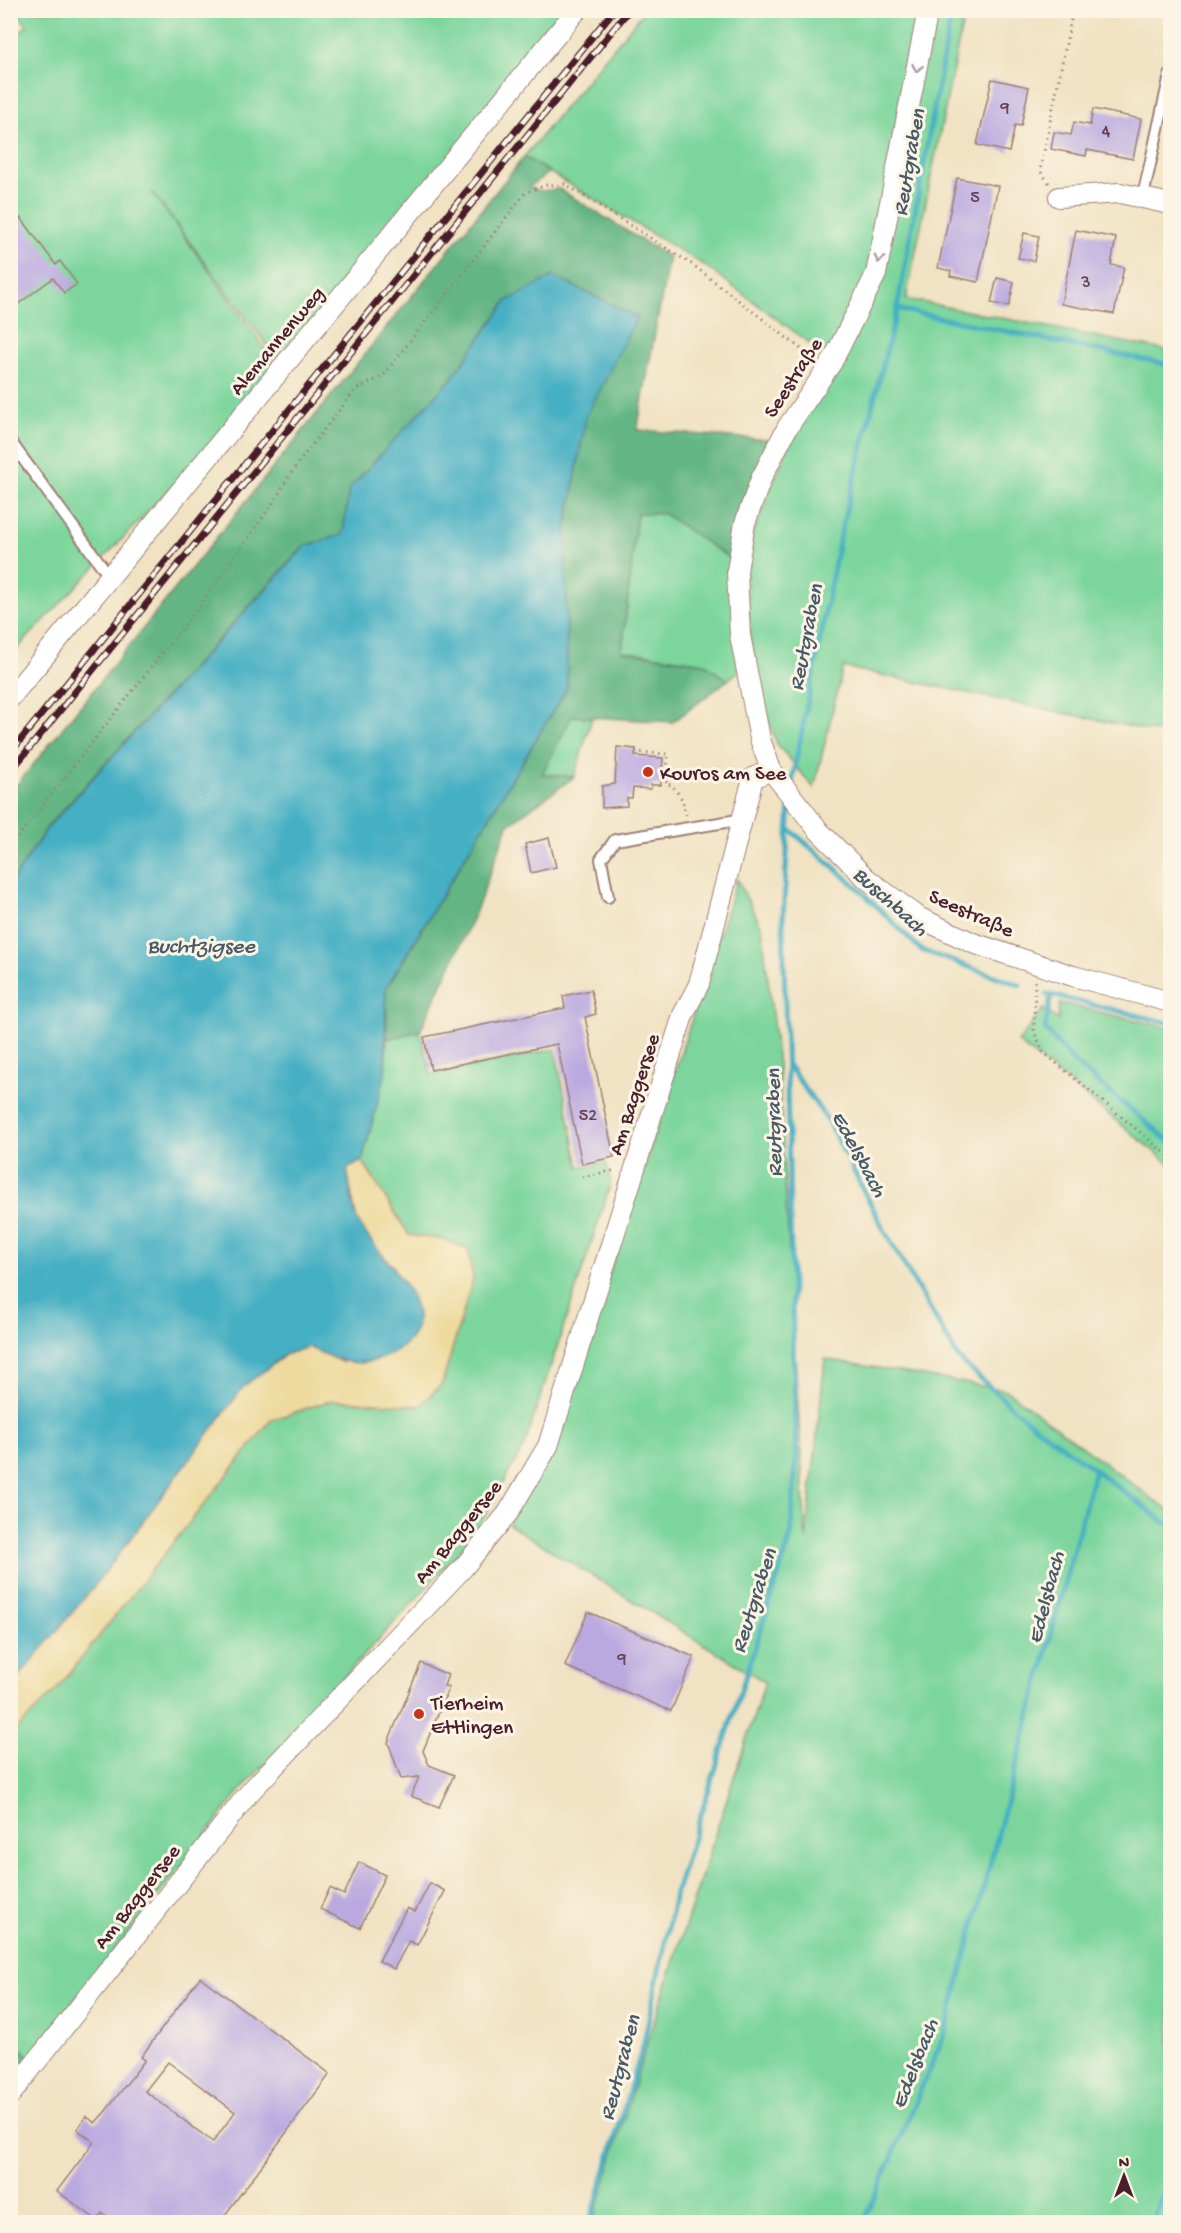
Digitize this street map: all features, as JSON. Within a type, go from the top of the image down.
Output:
[{"type":"street","name":"Alemannenweg","points":[[10,698],[577,10]]},
{"type":"street","name":"Seestraße","points":[[928,10],[876,274],[851,328],[827,369],[787,428],[761,479],[746,523],[737,571],[740,635],[760,739],[776,776],[797,806],[867,879],[920,918],[974,943],[1170,1002]]},
{"type":"street","points":[[1059,196],[1120,194],[1143,196],[1170,204]]},
{"type":"street","points":[[744,819],[753,778],[776,776]]},
{"type":"street","name":"Am Baggersee","points":[[10,2095],[249,1793],[462,1568],[508,1514],[548,1446],[683,1015],[699,984],[744,819]]},
{"type":"lane","points":[[1143,196],[1170,75]]},
{"type":"lane","points":[[10,441],[110,578]]},
{"type":"lane","points":[[608,897],[601,859],[615,840],[744,819]]},
{"type":"path","points":[[1059,196],[1040,171],[1073,10]]},
{"type":"path","points":[[10,847],[200,605],[272,506],[295,467],[328,424],[355,390],[383,376],[526,192],[547,185],[565,184],[693,265],[827,369]]},
{"type":"path","points":[[636,752],[668,754],[666,784],[672,785],[684,805]]},
{"type":"path","points":[[1038,964],[1034,985],[1034,1031],[1043,1052],[1170,1157]]},
{"type":"path","points":[[582,1177],[610,1171]]},
{"type":"green space","points":[[16,11],[579,11],[279,361],[152,192],[276,364],[189,469],[11,655],[10,39],[27,26]]},
{"type":"green space","points":[[644,11],[965,11],[906,299],[1170,351],[1170,735],[843,667],[814,788],[777,744],[764,707],[751,644],[746,582],[752,535],[793,434],[839,365],[704,265],[524,157]]},
{"type":"green space","points":[[524,157],[550,172],[529,187],[541,191],[559,189],[669,257],[637,430],[770,440],[738,513],[732,560],[664,514],[637,513],[622,651],[704,663],[728,680],[673,722],[572,716],[542,774],[574,777],[508,825],[476,911],[420,1031],[387,1039],[386,989],[567,688],[566,529],[586,417],[636,317],[554,276],[507,301],[451,379],[349,489],[343,535],[304,546],[48,826],[11,883],[11,792]]},
{"type":"green space","points":[[637,513],[664,513],[732,560],[739,671],[728,680],[704,663],[622,651]]},
{"type":"green space","points":[[572,716],[592,718],[574,777],[542,774]]},
{"type":"green space","points":[[737,879],[762,928],[778,1065],[806,1540],[825,1359],[1006,1390],[1170,1512],[1170,2222],[593,2222],[648,2040],[765,1682],[508,1524],[593,1325]]},
{"type":"green space","points":[[1060,1003],[1170,1028],[1170,1164],[1018,1042],[1043,1009],[1058,1020]]},
{"type":"green space","points":[[420,1031],[431,1075],[555,1049],[579,1167],[606,1162],[611,1183],[525,1444],[474,1535],[241,1790],[30,2057],[11,2038],[10,1735],[56,1690],[271,1420],[332,1400],[419,1406],[442,1384],[473,1278],[468,1249],[444,1240],[409,1235],[362,1161],[385,1075],[387,1039]]},
{"type":"green space","points":[[10,2038],[30,2057],[10,2081]]},
{"type":"sand","points":[[362,1161],[409,1235],[444,1240],[468,1249],[473,1278],[442,1384],[419,1406],[332,1400],[271,1420],[56,1690],[11,1735],[11,1686],[100,1579],[244,1386],[287,1354],[308,1347],[343,1363],[395,1268],[375,1248],[357,1221],[347,1169]]},
{"type":"water","name":"Buchtzigsee","points":[[553,276],[637,317],[586,417],[566,529],[567,688],[386,988],[385,1075],[362,1161],[347,1169],[352,1204],[359,1223],[395,1270],[415,1305],[417,1322],[411,1338],[394,1352],[382,1358],[361,1363],[341,1360],[308,1347],[286,1354],[244,1386],[100,1579],[11,1686],[11,883],[48,827],[305,546],[343,535],[349,489],[451,379],[507,301]]},
{"type":"building","points":[[992,79],[1029,87],[1021,126],[1015,125],[1009,152],[977,145]]},
{"type":"building","points":[[1093,109],[1141,119],[1133,159],[1087,150],[1086,156],[1051,149],[1054,132],[1071,135],[1074,122],[1090,125]]},
{"type":"building","points":[[957,178],[998,186],[978,282],[950,276],[951,271],[938,268]]},
{"type":"building","points":[[21,218],[56,265],[60,261],[77,284],[64,293],[53,278],[10,310],[10,226]]},
{"type":"building","points":[[1076,230],[1116,238],[1111,265],[1124,267],[1114,314],[1061,304]]},
{"type":"building","points":[[1024,233],[1039,236],[1034,261],[1018,258]]},
{"type":"building","points":[[997,278],[1014,282],[1009,306],[991,303]]},
{"type":"building","points":[[617,747],[636,749],[635,756],[663,758],[661,785],[651,785],[651,789],[633,788],[632,798],[627,798],[627,806],[602,808],[602,786],[615,784]]},
{"type":"building","points":[[549,838],[556,867],[531,873],[525,844]]},
{"type":"building","points":[[591,990],[596,1014],[585,1017],[614,1157],[582,1164],[557,1044],[431,1070],[424,1037],[565,1008],[563,996]]},
{"type":"building","points":[[588,1612],[694,1657],[671,1711],[565,1666]]},
{"type":"building","name":"Tierheim Ettlingen","points":[[421,1663],[448,1675],[444,1686],[449,1687],[423,1751],[429,1765],[454,1775],[439,1807],[411,1796],[419,1777],[401,1779],[388,1742]]},
{"type":"building","points":[[359,1862],[385,1875],[360,1928],[320,1909],[330,1888],[344,1895]]},
{"type":"building","points":[[430,1883],[445,1891],[417,1945],[409,1941],[394,1969],[379,1961],[407,1908],[415,1912]]},
{"type":"building","points":[[200,1977],[330,2074],[219,2223],[115,2223],[102,2213],[97,2220],[57,2191],[94,2142],[77,2129],[86,2116],[95,2123],[105,2112],[145,2060],[141,2057]],"holes":[[[168,2062],[235,2112],[213,2142],[145,2091]]]},
{"type":"waterway","points":[[10,21],[25,10]]},
{"type":"waterway","name":"Reutgraben","points":[[791,787],[841,531],[897,309],[952,10]]},
{"type":"waterway","points":[[897,309],[1170,365]]},
{"type":"waterway","name":"Reutgraben","points":[[590,2222],[644,2042],[675,1894],[791,1536],[796,1458],[783,918],[790,802]]},
{"type":"waterway","name":"Buschbach","points":[[788,828],[857,887],[921,950],[1020,985]]},
{"type":"waterway","name":"Buschbach","points":[[1047,994],[1051,995],[1045,1029],[1076,1064],[1170,1142]]},
{"type":"waterway","points":[[1051,995],[1170,1023]]},
{"type":"waterway","name":"Edelsbach","points":[[789,1066],[828,1121],[884,1230],[959,1359],[1023,1417],[1095,1470],[945,2033],[864,2222]]},
{"type":"waterway","points":[[1095,1470],[1170,1526]]},
{"type":"waterway","points":[[1152,2222],[1170,2177]]},
{"type":"railway","points":[[10,753],[614,10]]},
{"type":"railway","points":[[10,772],[629,10]]},
{"type":"place","name":"Kouros am See","points":[[648,772]]},
{"type":"place","name":"Tierheim Ettlingen","points":[[419,1714]]}]
